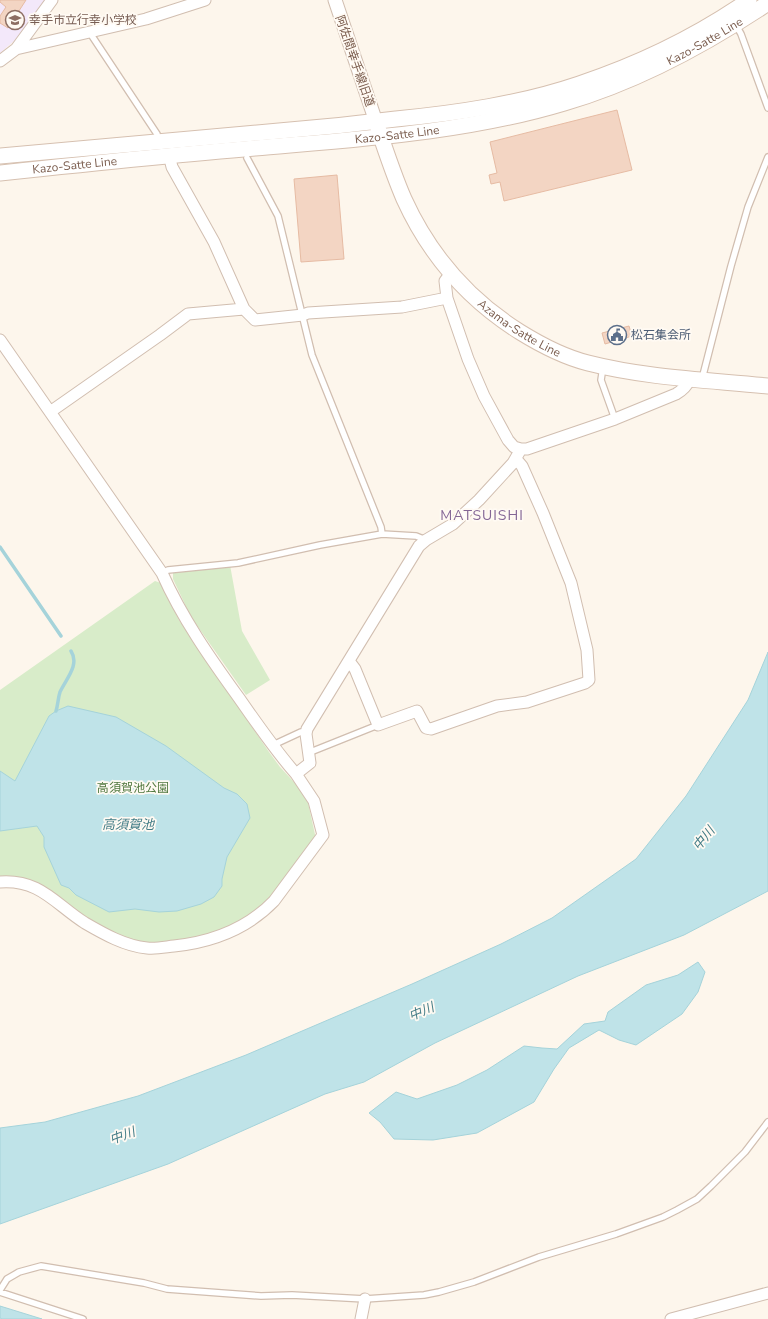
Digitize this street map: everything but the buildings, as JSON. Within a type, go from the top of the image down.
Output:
[{"type":"main road","name":"Kazo-Satte Line","points":[[0,156],[158,143],[376,122],[440,115],[507,103],[578,85],[622,68],[707,27],[749,0]]},
{"type":"main road","name":"Kazo-Satte Line","points":[[0,173],[169,155],[381,137],[481,123],[528,113],[565,103],[603,90],[654,68],[696,48],[736,25],[768,3]]},
{"type":"main road","name":"Azama-Satte Line","points":[[376,122],[396,179],[413,217],[424,236],[437,256],[451,273],[486,308],[507,324],[555,351],[587,363],[624,371],[768,386]]},
{"type":"street","points":[[0,62],[16,49],[52,0]]},
{"type":"street","points":[[16,49],[146,19],[205,0]]},
{"type":"street","name":"阿佐間幸手線旧道","points":[[335,0],[376,122]]},
{"type":"street","points":[[169,155],[172,167],[214,242],[244,308],[255,320],[308,314],[402,308],[447,298]]},
{"type":"street","points":[[349,661],[355,670],[378,725],[418,711],[426,728],[431,729],[497,706],[527,702],[585,683],[589,680],[587,650],[571,583],[522,466],[519,454],[508,440],[484,396],[468,359],[447,298],[445,281],[451,273]]},
{"type":"street","points":[[50,412],[188,314],[244,308]]},
{"type":"street","points":[[0,340],[162,573],[192,629],[272,745],[296,774],[314,801],[322,836],[266,909],[248,922],[219,936],[193,944],[162,948],[146,948],[119,942],[85,923],[37,888],[24,883],[11,881],[0,882]]},
{"type":"street","points":[[296,774],[310,763],[306,732],[419,546],[426,540],[453,524],[479,500],[519,454],[527,449],[615,419],[676,394],[696,379]]},
{"type":"street","points":[[671,1319],[768,1293]]},
{"type":"street","points":[[361,1319],[365,1299]]},
{"type":"lane","points":[[736,25],[741,34],[768,108]]},
{"type":"lane","points":[[90,33],[153,128],[158,143]]},
{"type":"lane","points":[[696,379],[748,208],[768,157]]},
{"type":"lane","points":[[247,158],[278,216],[312,355],[381,527],[382,534]]},
{"type":"lane","points":[[603,366],[601,380],[615,419]]},
{"type":"lane","points":[[162,573],[168,570],[238,563],[320,545],[382,534],[416,536],[426,540]]},
{"type":"lane","points":[[308,753],[378,725]]},
{"type":"lane","points":[[272,745],[301,732],[306,732]]},
{"type":"lane","points":[[83,1319],[0,1291],[7,1279],[19,1272],[41,1266],[144,1283],[167,1289],[261,1296],[292,1295],[365,1299],[424,1295],[474,1282],[532,1260],[616,1234],[663,1217],[689,1204],[704,1194],[745,1152],[768,1122]]},
{"type":"shaded area","name":"幸手市立行幸小学校","points":[[0,0],[47,0],[15,40],[0,53]]},
{"type":"green space","points":[[230,565],[242,631],[270,680],[246,695],[191,617],[173,579],[173,573]]},
{"type":"green space","name":"高須賀池公園","points":[[155,581],[161,583],[179,620],[269,752],[307,798],[316,839],[266,904],[256,913],[202,939],[154,944],[135,942],[102,928],[41,886],[24,878],[9,876],[0,878],[0,690]]},
{"type":"water","name":"中川","points":[[768,652],[768,891],[684,935],[578,976],[435,1043],[364,1082],[325,1094],[168,1164],[0,1224],[0,1128],[45,1122],[138,1096],[246,1055],[501,944],[552,918],[636,859],[686,796],[748,700]]},
{"type":"water","name":"高須賀池","points":[[68,706],[116,717],[166,746],[224,788],[237,794],[247,804],[250,818],[227,857],[222,886],[214,897],[201,904],[177,911],[159,912],[135,909],[109,912],[76,895],[69,888],[61,885],[44,847],[44,837],[37,826],[0,831],[0,771],[15,781],[49,716]]},
{"type":"water","points":[[698,962],[705,972],[698,992],[682,1014],[636,1045],[619,1040],[599,1030],[569,1048],[534,1102],[477,1133],[433,1140],[394,1139],[380,1122],[369,1113],[396,1092],[417,1099],[457,1085],[487,1070],[524,1046],[557,1049],[584,1024],[605,1021],[608,1012],[646,985],[678,975]]},
{"type":"water","points":[[0,1306],[42,1319],[2,1319],[0,1318]]},
{"type":"waterway","points":[[0,547],[61,636]]},
{"type":"waterway","points":[[56,711],[60,692],[73,667],[74,661],[71,651]]},
{"type":"place","name":"幸手市立行幸小学校","points":[[15,20]]},
{"type":"place","name":"松石集会所","points":[[617,335]]},
{"type":"district","name":"MATSUISHI","points":[[482,515]]}]
